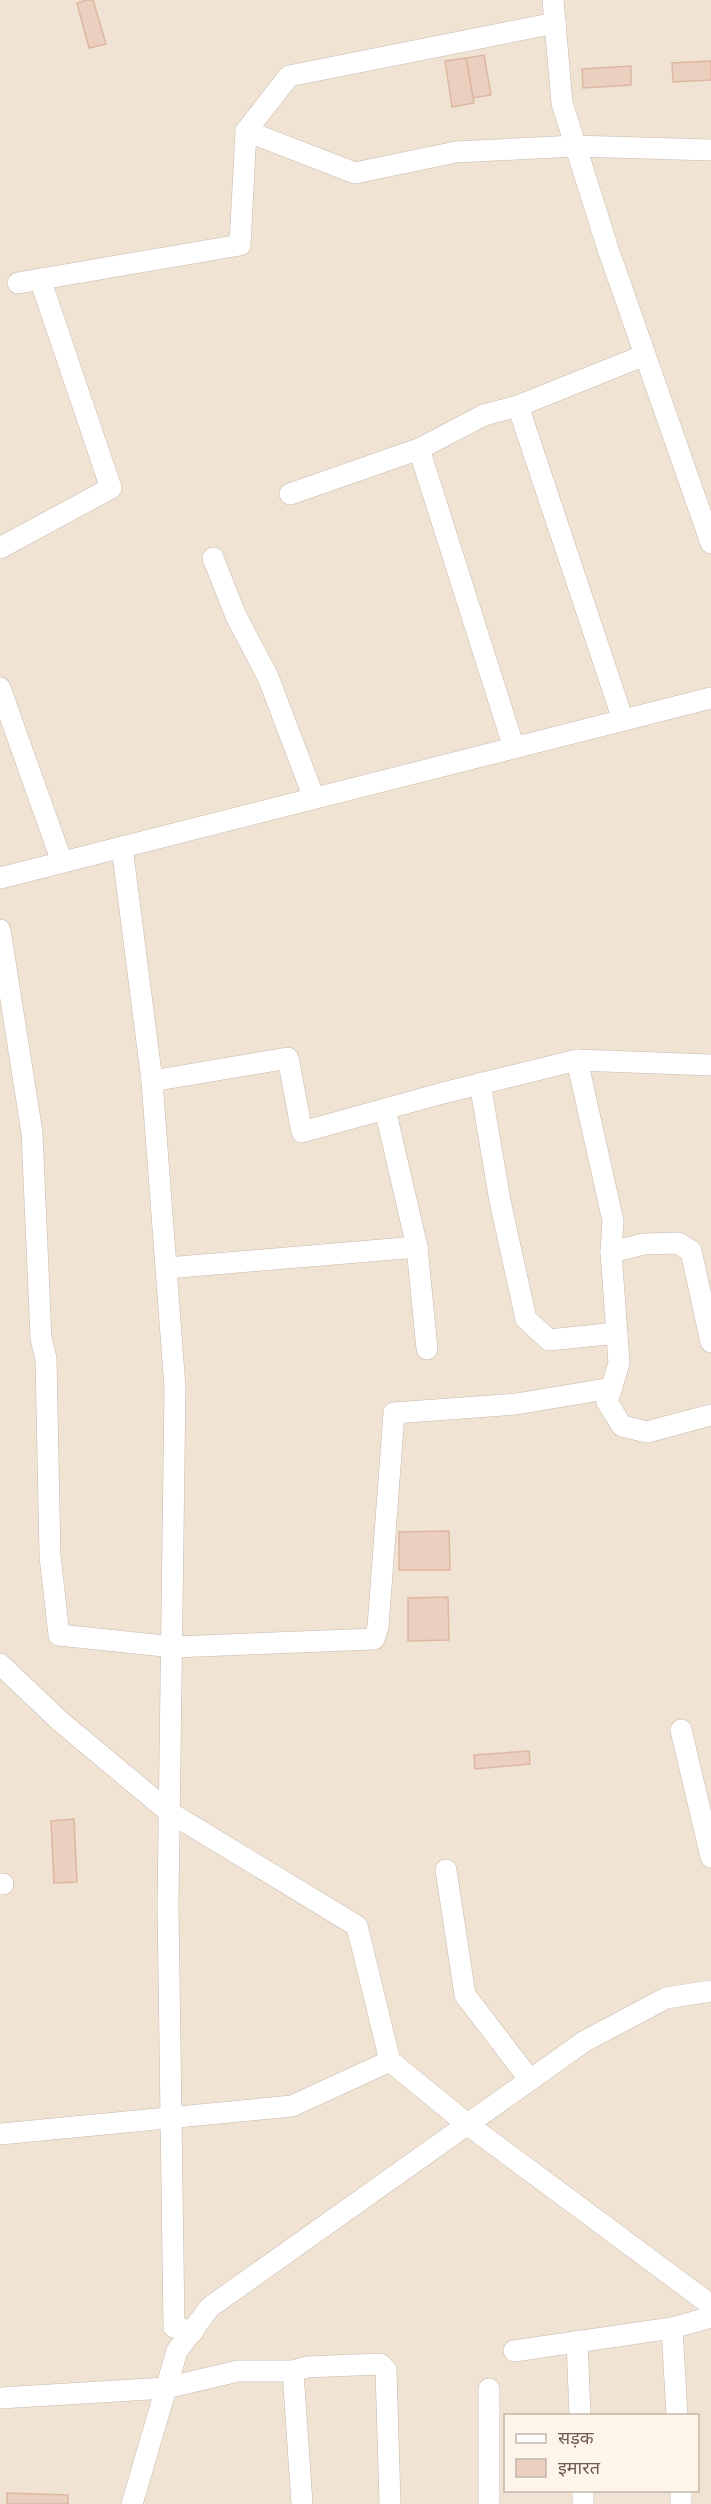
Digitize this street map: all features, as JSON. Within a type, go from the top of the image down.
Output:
[{"type":"street","points":[[553,0],[562,104],[645,355],[711,543]]},
{"type":"street","points":[[18,283],[240,245],[246,130],[288,76],[555,23]]},
{"type":"street","points":[[246,130],[355,173],[456,152],[575,146],[711,150]]},
{"type":"street","points":[[0,548],[111,488],[40,279]]},
{"type":"street","points":[[290,494],[419,449],[484,415],[518,406],[645,355]]},
{"type":"street","points":[[518,406],[623,720]]},
{"type":"street","points":[[419,449],[514,748]]},
{"type":"street","points":[[213,558],[236,616],[268,678],[314,798]]},
{"type":"street","points":[[0,688],[62,862]]},
{"type":"street","points":[[0,878],[711,698]]},
{"type":"street","points":[[122,847],[152,1080],[175,1388],[168,1905],[174,2327],[193,2332]]},
{"type":"street","points":[[0,930],[32,1133],[41,1338],[46,1359],[50,1556],[59,1635],[171,1647],[374,1639],[378,1627],[394,1413],[516,1404],[612,1388]]},
{"type":"street","points":[[152,1080],[288,1058],[302,1132],[480,1083],[577,1060],[711,1065]]},
{"type":"street","points":[[577,1060],[613,1221],[611,1252],[619,1363],[607,1402],[622,1426],[647,1432],[711,1415]]},
{"type":"street","points":[[480,1083],[500,1202],[526,1319],[549,1340],[617,1334]]},
{"type":"street","points":[[385,1109],[417,1247],[428,1349]]},
{"type":"street","points":[[611,1252],[644,1244],[678,1243],[691,1251],[711,1342]]},
{"type":"street","points":[[167,1269],[417,1247]]},
{"type":"street","points":[[0,1664],[61,1722],[169,1812],[357,1926],[390,2061],[467,2124],[711,2304]]},
{"type":"street","points":[[681,1730],[711,1857]]},
{"type":"street","points":[[446,1869],[465,1995],[530,2080]]},
{"type":"street","points":[[132,2504],[177,2351],[210,2307],[585,2041],[666,1998],[711,1992]]},
{"type":"street","points":[[0,2134],[292,2106],[390,2061]]},
{"type":"street","points":[[514,2351],[672,2328],[711,2317]]},
{"type":"street","points":[[672,2328],[677,2414]]},
{"type":"street","points":[[577,2342],[580,2414]]},
{"type":"street","points":[[0,2398],[166,2388],[238,2371],[292,2371],[307,2367],[380,2364],[386,2370],[390,2504]]},
{"type":"street","points":[[292,2371],[302,2504]]},
{"type":"street","points":[[489,2389],[489,2504]]},
{"type":"shaded area","points":[[0,0],[711,0],[711,2504],[0,2504]]},
{"type":"building","points":[[93,0],[106,44],[89,48],[77,3]]},
{"type":"building","points":[[484,55],[491,95],[473,98],[466,58]]},
{"type":"building","points":[[466,58],[474,103],[452,107],[445,61]]},
{"type":"building","points":[[711,61],[711,80],[673,82],[672,63]]},
{"type":"building","points":[[631,66],[631,85],[583,88],[582,69]]},
{"type":"building","points":[[449,1531],[450,1570],[399,1570],[399,1532]]},
{"type":"building","points":[[448,1597],[449,1640],[408,1641],[408,1598]]},
{"type":"building","points":[[529,1751],[530,1764],[475,1769],[474,1755]]},
{"type":"building","points":[[74,1819],[77,1882],[54,1883],[51,1821]]},
{"type":"building","points":[[7,2493],[68,2495],[68,2504],[7,2504]]}]
